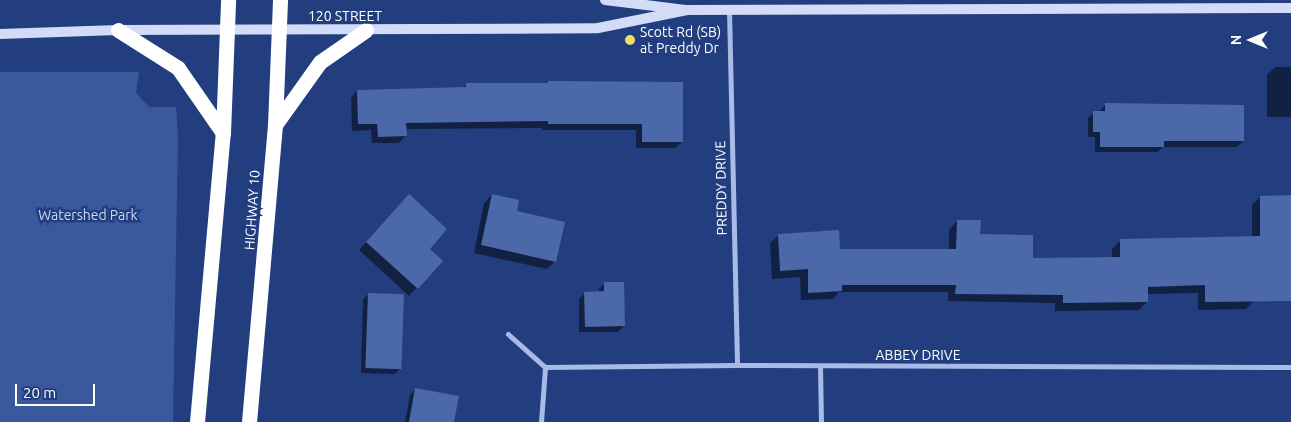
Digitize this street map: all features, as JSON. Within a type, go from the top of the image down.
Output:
[{"type":"highway","points":[[197,422],[223,133],[228,0]]},
{"type":"highway","name":"HIGHWAY 10","points":[[249,422],[275,125],[280,0]]},
{"type":"highway","points":[[118,30],[178,68],[223,133]]},
{"type":"highway","points":[[275,125],[320,62],[366,30]]},
{"type":"street","name":"120 STREET","points":[[605,0],[688,10],[881,4],[1291,8]]},
{"type":"street","name":"120 STREET","points":[[0,34],[118,30],[598,28],[688,10]]},
{"type":"street","name":"PREDDY DRIVE","points":[[729,10],[737,365]]},
{"type":"street","points":[[508,334],[545,367],[541,422]]},
{"type":"street","name":"ABBEY DRIVE","points":[[545,367],[737,365],[1291,367]]},
{"type":"street","points":[[820,366],[821,422]]},
{"type":"green space","name":"Watershed Park","points":[[0,72],[139,72],[136,93],[149,107],[176,107],[178,137],[173,422],[0,422]]},
{"type":"building","points":[[548,81],[683,82],[683,142],[642,142],[642,124],[548,124],[548,121],[406,123],[407,136],[378,137],[377,124],[358,124],[357,90],[466,87],[466,83],[548,83]]},
{"type":"building","points":[[1105,103],[1244,105],[1244,141],[1164,141],[1164,147],[1100,147],[1100,132],[1093,132],[1093,111],[1105,111]]},
{"type":"building","points":[[409,194],[447,229],[430,249],[443,261],[418,289],[366,242]]},
{"type":"building","points":[[492,194],[519,200],[517,211],[565,222],[556,262],[481,245]]},
{"type":"building","points":[[1291,195],[1291,301],[1205,302],[1205,285],[1148,287],[1148,302],[1063,303],[1063,295],[955,294],[956,285],[842,285],[842,291],[808,293],[808,269],[780,271],[778,234],[839,230],[840,249],[956,249],[957,220],[981,220],[980,234],[1033,235],[1033,258],[1120,257],[1120,239],[1260,236],[1260,196]]},
{"type":"building","points":[[604,282],[624,282],[625,326],[585,327],[584,292],[604,291]]},
{"type":"building","points":[[368,293],[404,294],[401,369],[365,368]]},
{"type":"building","points":[[415,388],[459,396],[454,422],[409,422]]},
{"type":"place","name":"Scott Rd (SB) at Preddy Dr","points":[[630,40]]}]
